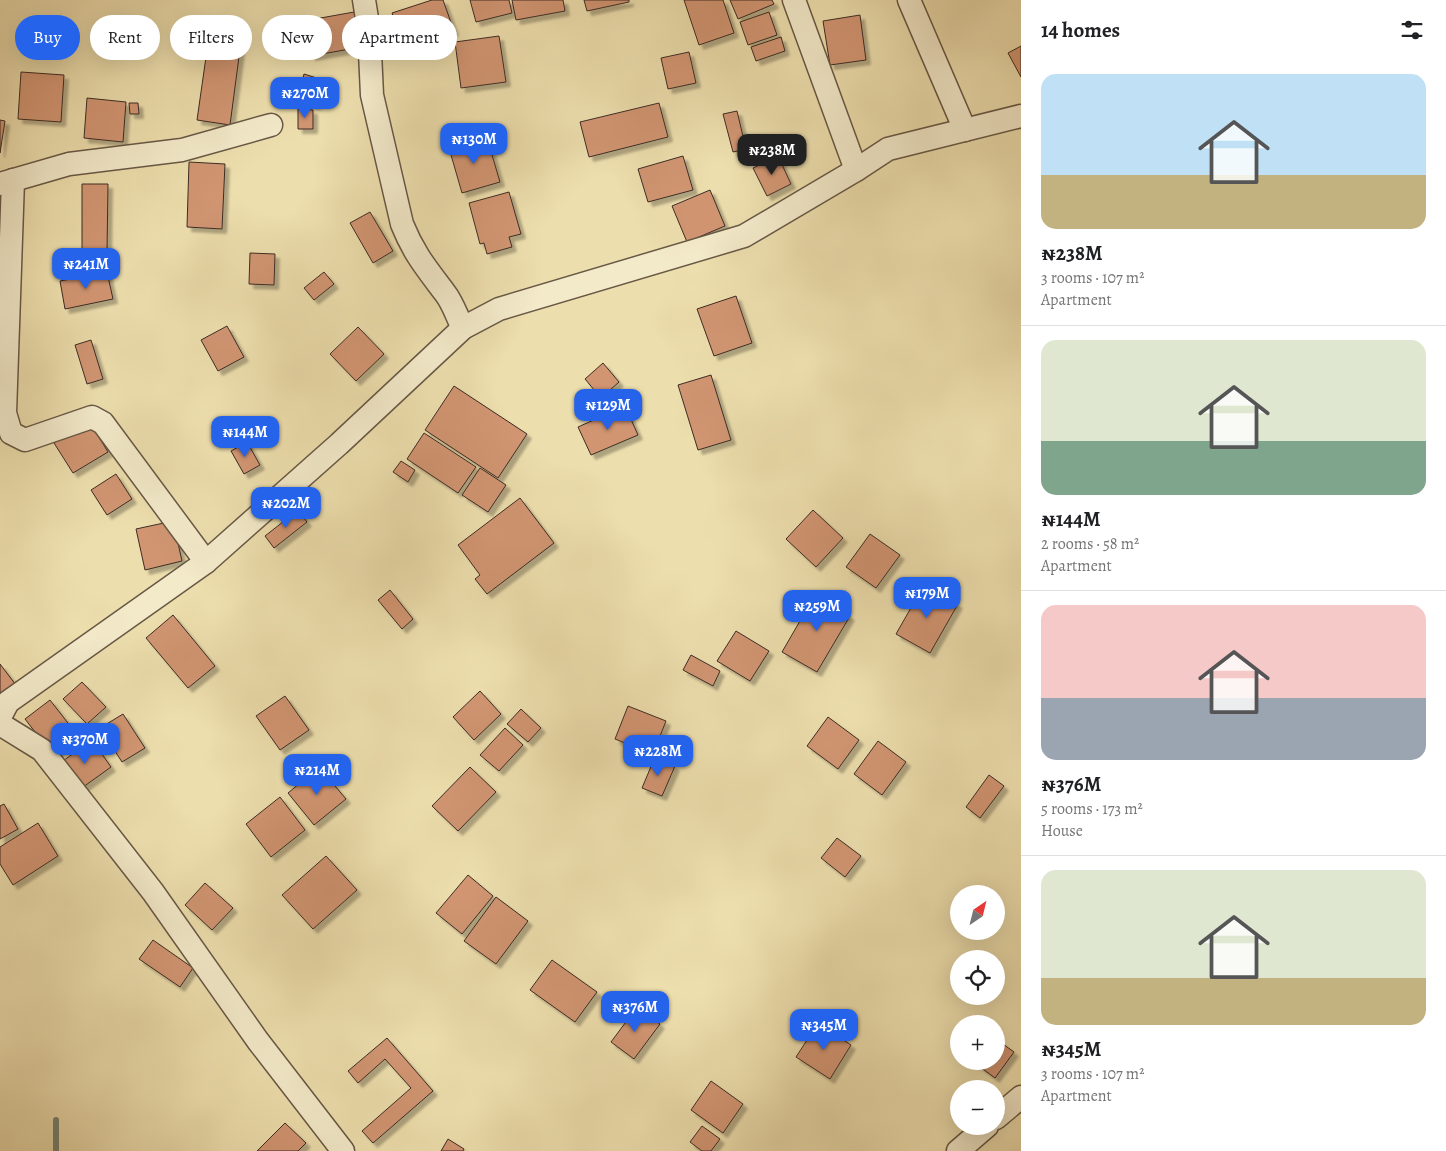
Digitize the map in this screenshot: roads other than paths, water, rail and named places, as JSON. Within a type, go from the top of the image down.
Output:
[{"type":"street","points":[[364,0],[372,95],[402,224],[410,245],[446,295],[463,328]]},
{"type":"street","points":[[794,0],[856,170]]},
{"type":"street","points":[[909,0],[965,130]]},
{"type":"street","points":[[0,717],[8,702],[206,562],[339,444],[463,328],[499,310],[744,236],[888,149],[1021,116]]},
{"type":"street","points":[[206,562],[103,423],[92,417],[24,440],[5,437],[7,182],[69,164],[182,150],[271,125]]},
{"type":"street","points":[[0,724],[42,750],[153,892],[258,1041],[343,1151]]},
{"type":"street","points":[[1005,1110],[1021,1097]]},
{"type":"street","points":[[958,1151],[977,1135]]},
{"type":"waterway","points":[[56,1120],[56,1151]]}]
